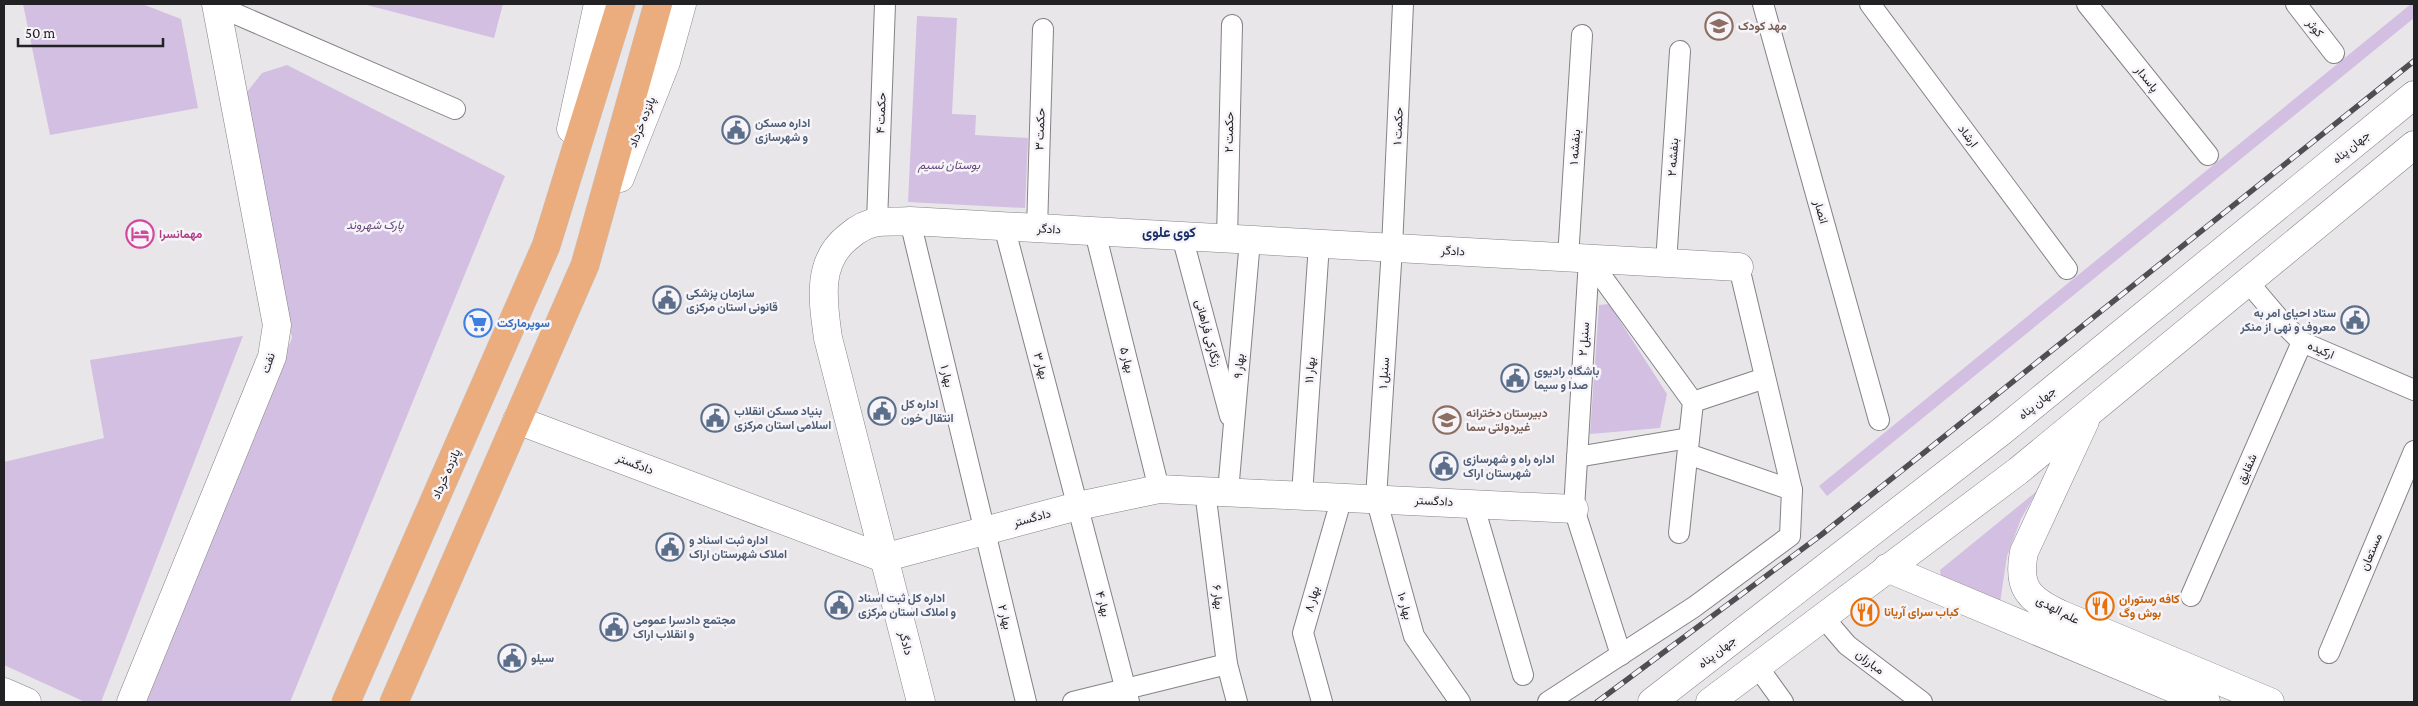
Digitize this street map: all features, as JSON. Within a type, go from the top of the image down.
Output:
[{"type":"main road","name":"پانزده خرداد","points":[[346,702],[546,246],[621,4]]},
{"type":"main road","name":"پانزده خرداد","points":[[394,702],[584,265],[658,4]]},
{"type":"street","points":[[215,4],[455,109]]},
{"type":"street","name":"نفت","points":[[131,702],[272,357],[277,325],[215,4]]},
{"type":"street","name":"پانزده خرداد","points":[[546,246],[598,4]]},
{"type":"street","name":"پانزده خرداد","points":[[584,265],[666,62],[682,4]]},
{"type":"street","name":"حکمت ۴","points":[[877,222],[885,4]]},
{"type":"street","name":"حکمت ۱","points":[[1392,248],[1403,4]]},
{"type":"street","name":"انصار","points":[[1763,4],[1879,420]]},
{"type":"street","name":"ارشاد","points":[[1870,4],[2067,269]]},
{"type":"street","name":"پاسدار","points":[[2087,4],[2208,155]]},
{"type":"street","name":"کوثر","points":[[2296,4],[2334,52]]},
{"type":"street","name":"حکمت ۲","points":[[1232,25],[1238,239]]},
{"type":"street","name":"حکمت ۳","points":[[1037,228],[1043,29]]},
{"type":"street","name":"بنفشه ۱","points":[[1579,258],[1582,35]]},
{"type":"street","name":"بنفشه ۲","points":[[1666,263],[1680,51]]},
{"type":"street","name":"جهان پناه","points":[[1652,702],[2002,432],[2414,95]]},
{"type":"street","points":[[1710,702],[2018,471],[2414,145]]},
{"type":"street","name":"دادگر","points":[[921,702],[828,338],[823,303],[825,270],[836,246],[856,230],[877,222],[910,221],[1739,267]]},
{"type":"street","name":"بهار ۱","points":[[910,221],[984,531]]},
{"type":"street","name":"بهار ۳","points":[[1004,226],[1078,506]]},
{"type":"street","name":"بهار ۵","points":[[1095,232],[1159,490]]},
{"type":"street","name":"زنگارکی فراهانی","points":[[1182,236],[1233,430]]},
{"type":"street","name":"بهار ۹","points":[[1217,492],[1233,430],[1238,239]]},
{"type":"street","name":"بهار ۱۱","points":[[1302,495],[1319,244]]},
{"type":"street","name":"سنبل ۱","points":[[1376,498],[1392,248]]},
{"type":"street","points":[[1579,258],[1693,402],[1679,533]]},
{"type":"street","name":"سنبل ۲","points":[[1574,509],[1577,457],[1579,258]]},
{"type":"street","points":[[1548,702],[1694,608],[1790,536],[1792,490],[1739,267]]},
{"type":"street","name":"ارکیده","points":[[2248,282],[2302,342],[2414,389]]},
{"type":"street","name":"شقایق","points":[[2191,596],[2302,342]]},
{"type":"street","points":[[1693,402],[1765,378]]},
{"type":"street","name":"علم الهدی","points":[[2088,413],[2024,552],[2021,572],[2029,594],[2051,610],[2270,702]]},
{"type":"street","name":"دادگستر","points":[[517,420],[884,558],[1078,506],[1159,490],[1376,498],[1574,509]]},
{"type":"street","points":[[1577,457],[1689,446],[1792,490]]},
{"type":"street","name":"مستعان","points":[[2329,653],[2414,451]]},
{"type":"street","name":"بهار ۶","points":[[1217,492],[1226,664],[1237,702]]},
{"type":"street","name":"بهار ۸","points":[[1322,702],[1303,633],[1342,497]]},
{"type":"street","name":"بهار ۱۰","points":[[1376,498],[1414,636],[1460,702]]},
{"type":"street","points":[[1473,503],[1523,675]]},
{"type":"street","name":"بهار ۴","points":[[1078,506],[1127,696]]},
{"type":"street","points":[[1574,509],[1621,655]]},
{"type":"street","name":"بهار ۲","points":[[984,531],[1026,702]]},
{"type":"street","name":"علم الهدی","points":[[1887,568],[2206,702]]},
{"type":"street","points":[[2018,623],[2017,607],[2029,594]]},
{"type":"street","name":"مبارزان","points":[[1823,617],[1847,646],[1922,702]]},
{"type":"street","points":[[1074,702],[1127,696],[1226,664]]},
{"type":"street","points":[[1757,666],[1783,702]]},
{"type":"street","points":[[4,692],[27,702]]},
{"type":"green space","points":[[23,4],[142,4],[181,19],[198,108],[50,135]]},
{"type":"green space","points":[[363,4],[503,4],[494,38]]},
{"type":"green space","points":[[2411,4],[2414,4],[2414,18],[1827,496],[1819,486]]},
{"type":"green space","name":"بوستان نسیم","points":[[917,16],[957,18],[952,114],[976,115],[975,135],[1028,138],[1025,208],[908,202]]},
{"type":"green space","name":"پارک شهروند","points":[[287,65],[505,176],[290,702],[145,702],[292,338],[247,92],[262,73]]},
{"type":"green space","points":[[1609,304],[1667,394],[1660,428],[1590,434],[1599,305]]},
{"type":"green space","points":[[243,336],[101,702],[85,702],[4,665],[4,462],[104,438],[90,360]]},
{"type":"green space","points":[[2037,491],[2021,519],[2007,556],[2000,603],[1941,578],[1940,570]]},
{"type":"railway","points":[[1597,702],[1821,535],[2414,61]]},
{"type":"place","name":"مهد کودک","points":[[1719,26]]},
{"type":"place","name":"اداره مسکن و شهرسازی","points":[[736,130]]},
{"type":"place","name":"مهمانسرا","points":[[140,234]]},
{"type":"place","name":"سازمان پزشکی قانونی استان مرکزی","points":[[667,300]]},
{"type":"place","name":"ستاد احیای امر به معروف و نهی از منکر","points":[[2355,320]]},
{"type":"place","name":"سوپرمارکت","points":[[478,323]]},
{"type":"place","name":"باشگاه رادیوی صدا و سیما","points":[[1515,378]]},
{"type":"place","name":"اداره کل انتقال خون","points":[[882,411]]},
{"type":"place","name":"بنیاد مسکن انقلاب اسلامی استان مرکزی","points":[[715,418]]},
{"type":"place","name":"دبیرستان دخترانه غیردولتی سما","points":[[1447,420]]},
{"type":"place","name":"اداره راه و شهرسازی شهرستان اراک","points":[[1444,466]]},
{"type":"place","name":"اداره ثبت اسناد و املاک شهرستان اراک","points":[[670,547]]},
{"type":"place","name":"اداره کل ثبت اسناد و املاک استان مرکزی","points":[[839,605]]},
{"type":"place","name":"کافه رستوران بوش وگ","points":[[2100,606]]},
{"type":"place","name":"کباب سرای آریانا","points":[[1865,612]]},
{"type":"place","name":"مجتمع دادسرا عمومی و انقلاب اراک","points":[[614,627]]},
{"type":"place","name":"سیلو","points":[[512,658]]},
{"type":"district","name":"کوی علوی","points":[[1169,232]]}]
